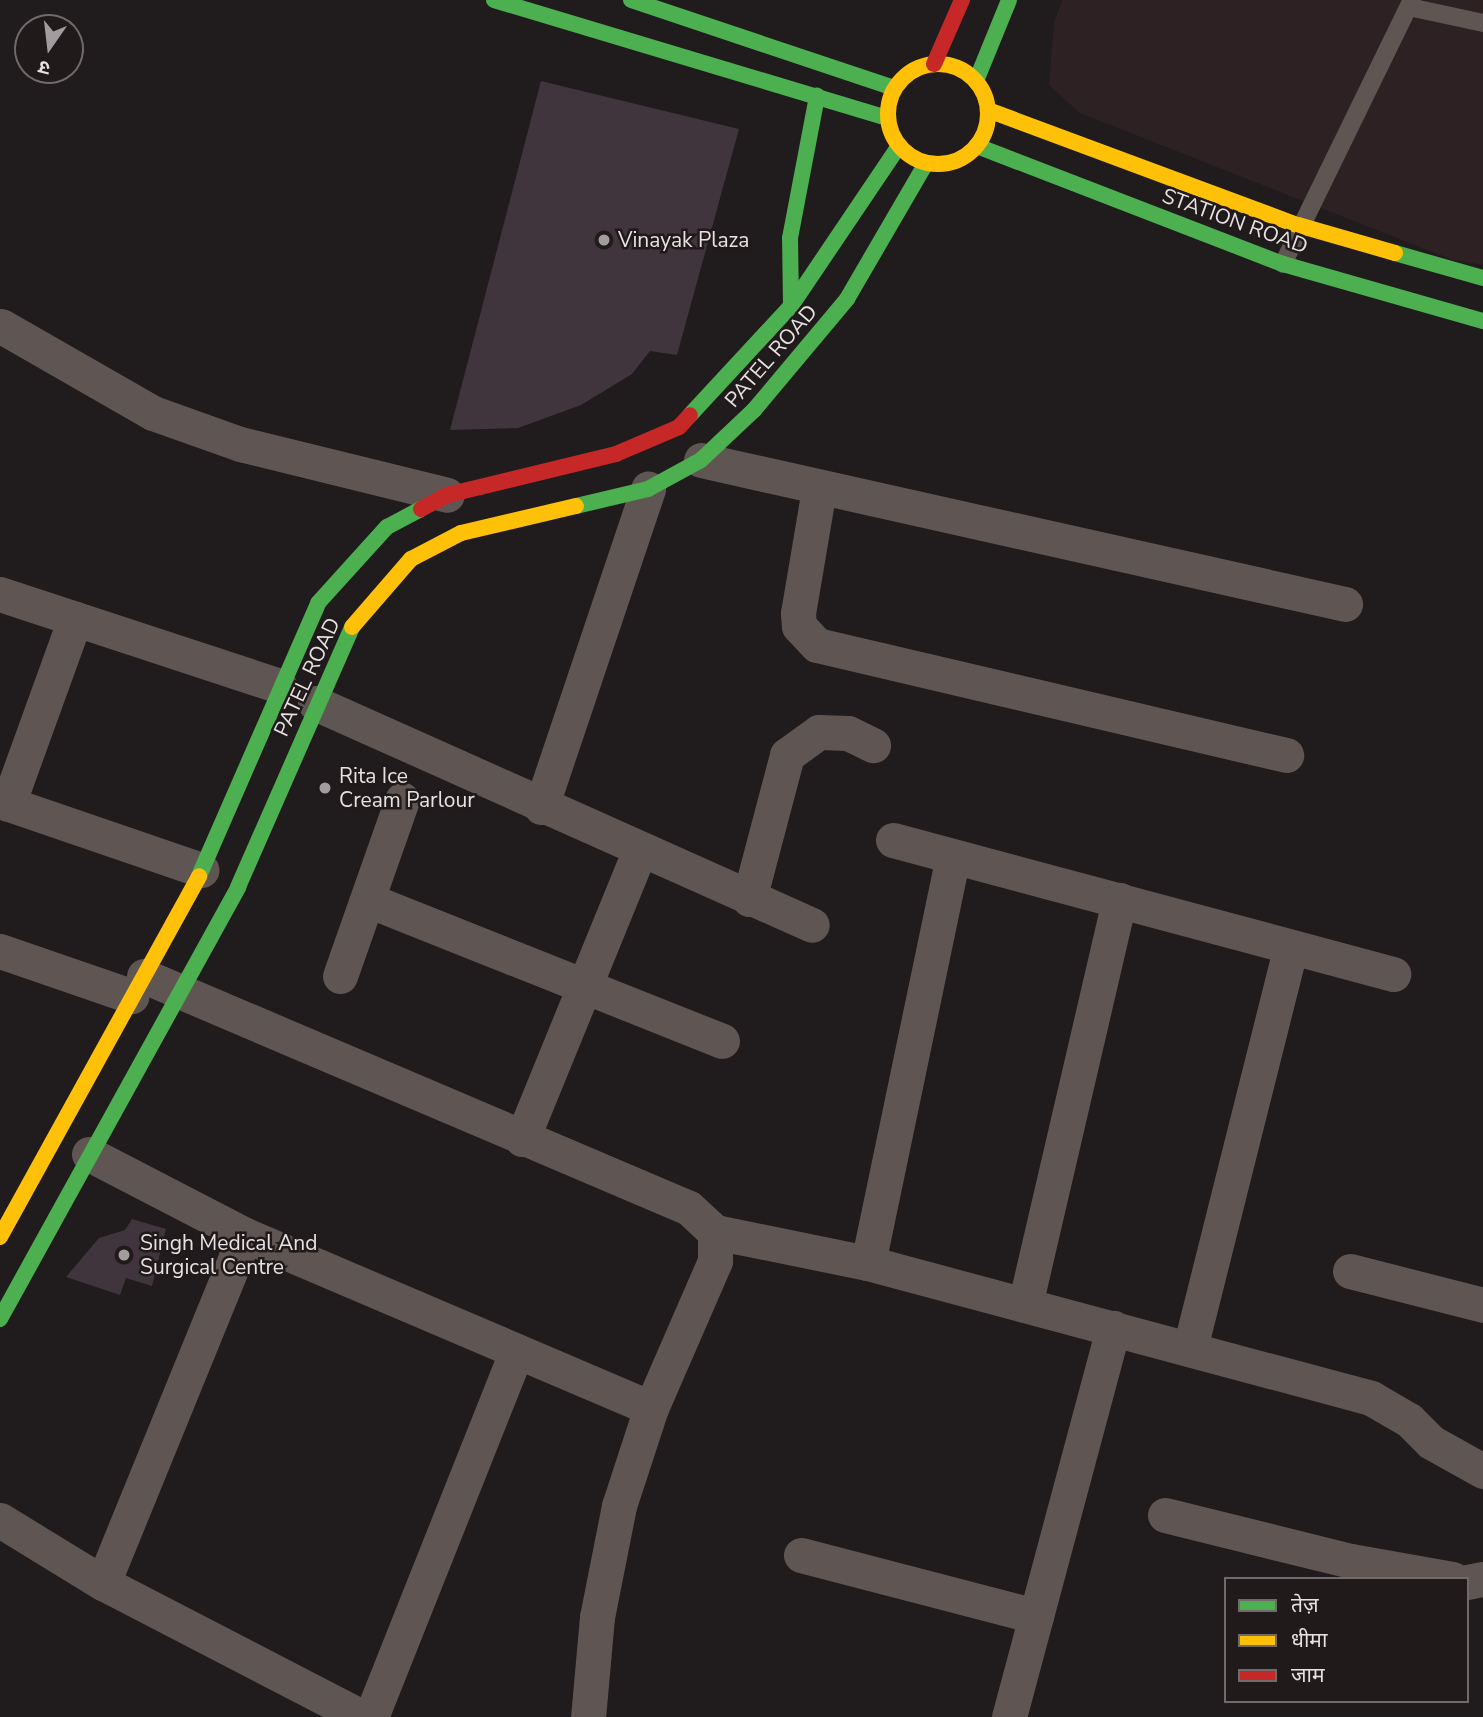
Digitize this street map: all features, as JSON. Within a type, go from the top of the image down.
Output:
[{"type":"street","points":[[494,0],[887,118]]},
{"type":"street","points":[[631,0],[894,88]]},
{"type":"street","points":[[934,64],[962,0]]},
{"type":"street","points":[[976,81],[1009,0]]},
{"type":"street","points":[[934,64],[950,65],[976,81],[988,110],[978,146],[957,160],[926,163],[899,146],[887,118],[894,88],[918,67],[934,64]]},
{"type":"street","points":[[791,306],[790,238],[817,96]]},
{"type":"street","name":"STATION ROAD","points":[[988,110],[1298,225],[1483,278]]},
{"type":"street","name":"PATEL ROAD","points":[[0,1237],[202,870],[279,687],[318,603],[348,564],[387,527],[447,495],[615,454],[679,427],[791,306],[899,146]]},
{"type":"street","name":"STATION ROAD","points":[[978,146],[1283,264],[1483,321]]},
{"type":"street","name":"PATEL ROAD","points":[[0,1319],[89,1154],[184,992],[238,887],[315,703],[353,624],[411,559],[461,533],[648,489],[701,460],[763,400],[847,299],[926,163]]},
{"type":"street","points":[[1,326],[153,413],[240,444],[447,495]]},
{"type":"street","points":[[701,460],[819,489],[1345,604]]},
{"type":"street","points":[[541,807],[648,489]]},
{"type":"street","points":[[819,489],[798,612],[799,626],[817,645],[1286,755]]},
{"type":"street","points":[[0,594],[279,687]]},
{"type":"street","points":[[75,619],[4,803],[202,870]]},
{"type":"street","points":[[315,703],[639,852],[812,925]]},
{"type":"street","points":[[749,899],[787,755],[819,732],[848,733],[873,745]]},
{"type":"street","points":[[340,976],[402,800]]},
{"type":"street","points":[[893,840],[1290,949],[1393,974]]},
{"type":"street","points":[[522,1139],[582,985],[639,852]]},
{"type":"street","points":[[868,1263],[953,857]]},
{"type":"street","points":[[368,900],[722,1041]]},
{"type":"street","points":[[1024,1305],[1119,900]]},
{"type":"street","points":[[1190,1348],[1290,949]]},
{"type":"street","points":[[0,951],[138,986],[184,992],[522,1139],[689,1208],[715,1232],[868,1263],[1371,1398],[1402,1414],[1431,1442],[1483,1471]]},
{"type":"street","points":[[89,1154],[245,1236],[651,1408]]},
{"type":"street","points":[[587,1717],[597,1617],[619,1506],[651,1408],[715,1261],[715,1232]]},
{"type":"street","points":[[103,1583],[245,1236]]},
{"type":"street","points":[[1350,1271],[1483,1305]]},
{"type":"street","points":[[1009,1717],[1113,1328]]},
{"type":"street","points":[[371,1717],[517,1351]]},
{"type":"street","points":[[1165,1515],[1351,1561],[1441,1577]]},
{"type":"street","points":[[0,1520],[103,1583],[362,1717]]},
{"type":"street","points":[[801,1555],[1036,1616]]},
{"type":"lane","points":[[1283,264],[1298,225],[1411,4],[1483,23]]},
{"type":"shaded area","points":[[1062,0],[1483,0],[1483,265],[1453,260],[1080,113],[1049,85],[1054,23]]},
{"type":"building","name":"Vinayak Plaza","points":[[541,81],[739,129],[677,355],[650,351],[632,374],[581,405],[518,428],[450,430]]},
{"type":"building","points":[[132,1219],[166,1229],[152,1286],[126,1278],[120,1295],[66,1277],[99,1238],[125,1230]]},
{"type":"traffic: fast","points":[[494,0],[887,118]]},
{"type":"traffic: fast","points":[[631,0],[894,88]]},
{"type":"traffic: fast","points":[[976,81],[1009,0]]},
{"type":"traffic: fast","points":[[791,306],[790,238],[817,96]]},
{"type":"traffic: fast","points":[[690,415],[791,306],[899,146]]},
{"type":"traffic: fast","points":[[977,146],[1283,264],[1483,321]]},
{"type":"traffic: fast","points":[[576,506],[648,489],[701,460],[754,410],[847,299],[926,163]]},
{"type":"traffic: fast","points":[[1395,253],[1483,278]]},
{"type":"traffic: fast","points":[[199,876],[318,603],[387,527],[421,509]]},
{"type":"traffic: fast","points":[[0,1319],[238,887],[352,627]]},
{"type":"traffic: slow","points":[[938,64],[966,72],[980,86],[988,114],[980,142],[966,156],[938,164],[910,156],[896,142],[888,114],[896,86],[910,72],[938,64]]},
{"type":"traffic: slow","points":[[988,110],[1298,225],[1395,253]]},
{"type":"traffic: slow","points":[[352,627],[411,559],[461,533],[576,506]]},
{"type":"traffic: slow","points":[[0,1237],[199,876]]},
{"type":"traffic: jam","points":[[934,64],[962,0]]},
{"type":"traffic: jam","points":[[421,509],[447,495],[616,454],[679,427],[690,415]]},
{"type":"place","name":"Vinayak Plaza","points":[[604,240]]},
{"type":"place","name":"Rita Ice Cream Parlour","points":[[325,788]]},
{"type":"place","name":"Singh Medical And Surgical Centre","points":[[124,1255]]}]
